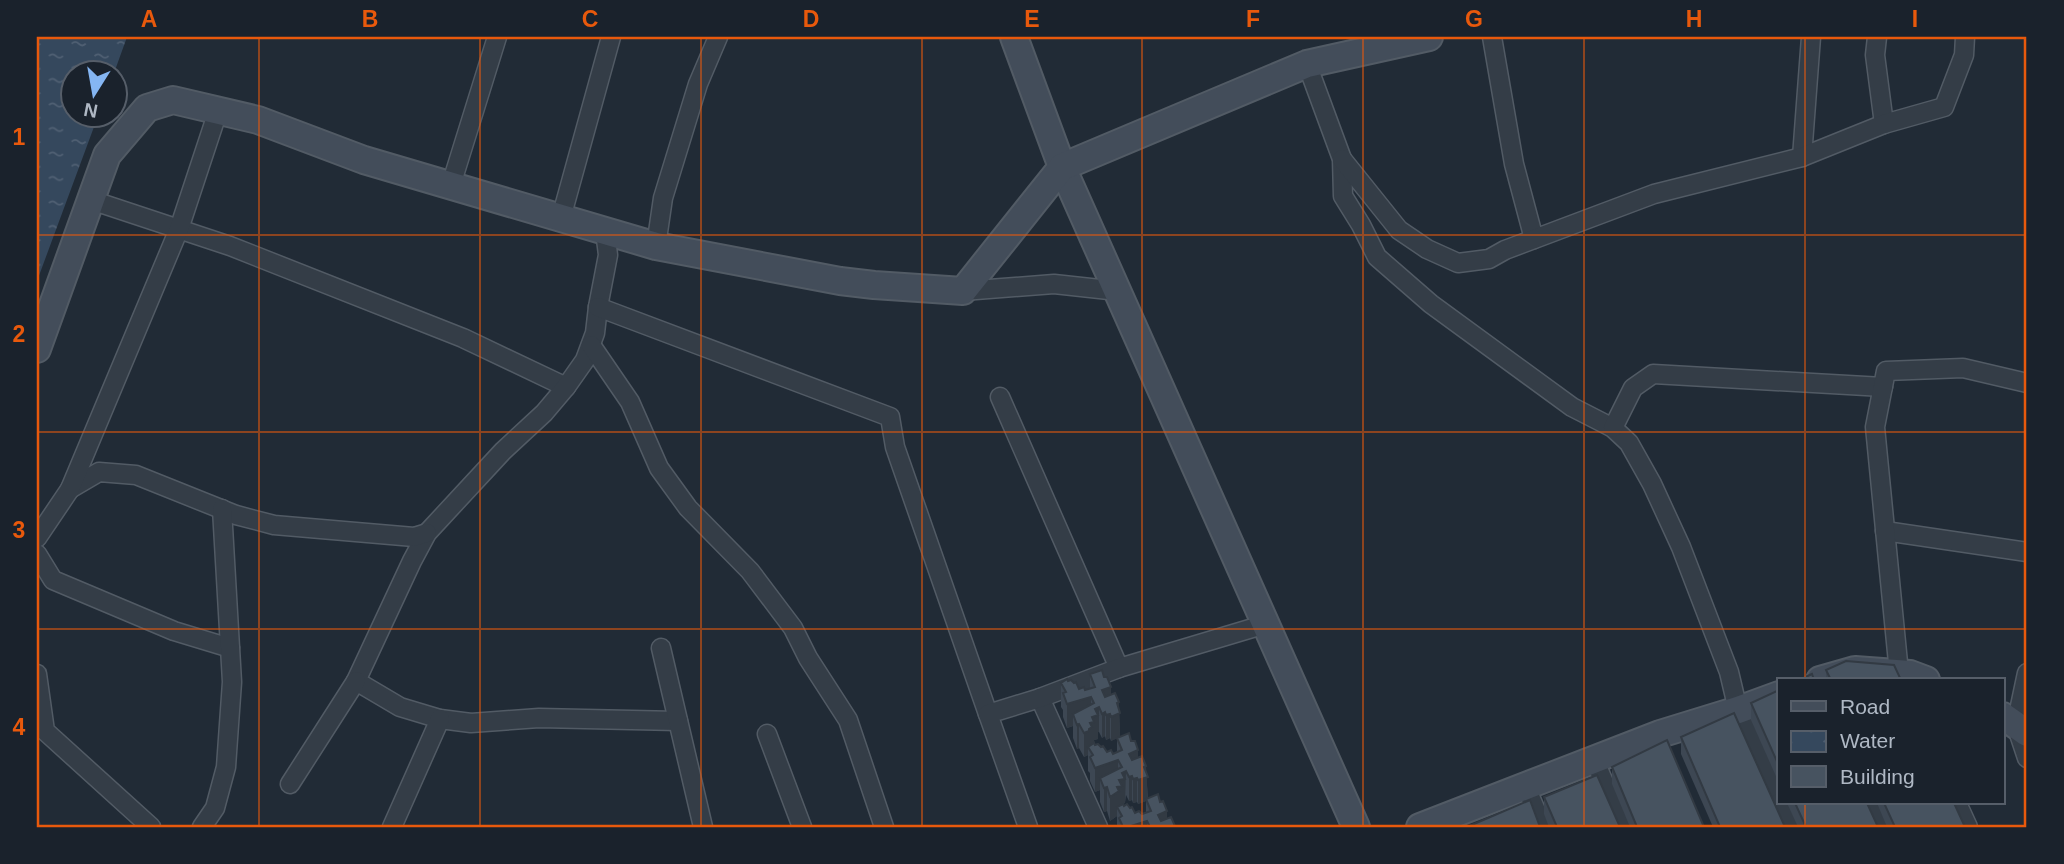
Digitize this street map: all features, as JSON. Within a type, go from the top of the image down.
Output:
[{"type":"street","points":[[451,185],[497,37]]},
{"type":"street","points":[[561,218],[611,37]]},
{"type":"street","points":[[656,246],[663,198],[698,84],[718,37]]},
{"type":"street","points":[[1014,37],[1062,167],[1266,624],[1349,825]]},
{"type":"street","points":[[1492,37],[1514,164],[1534,239]]},
{"type":"street","points":[[1802,157],[1811,37]]},
{"type":"street","points":[[1877,37],[1875,55],[1884,124]]},
{"type":"street","points":[[1307,64],[1342,159],[1399,230],[1427,249],[1458,262],[1489,259],[1504,250],[1654,194],[1802,157],[1884,124],[1944,107],[1964,55],[1965,37]]},
{"type":"street","points":[[964,291],[1062,167],[1307,64],[1420,38]]},
{"type":"street","points":[[37,349],[107,155],[147,108],[173,100],[258,120],[364,160],[656,246],[874,285],[964,291],[1054,284],[1118,291]]},
{"type":"street","points":[[37,538],[70,489],[178,229],[218,111]]},
{"type":"street","points":[[1342,159],[1343,196],[1362,225],[1377,257],[1431,304],[1572,407],[1613,428],[1629,443],[1652,484],[1681,547],[1729,672],[1738,710],[1777,798]]},
{"type":"street","points":[[91,200],[230,246],[463,338],[566,387]]},
{"type":"street","points":[[290,784],[356,681],[427,533],[503,451],[544,412],[585,360],[595,333],[608,254],[606,231]]},
{"type":"street","points":[[598,307],[890,417],[895,447],[1028,827]]},
{"type":"street","points":[[591,345],[630,402],[659,468],[688,508],[750,571],[793,628],[808,659],[848,720],[884,827]]},
{"type":"street","points":[[1901,677],[1875,427],[1886,371],[1963,368],[2027,383]]},
{"type":"street","points":[[1613,428],[1633,388],[1653,374],[1883,387]]},
{"type":"street","points":[[1000,397],[1119,668]]},
{"type":"street","points":[[70,489],[99,472],[136,475],[236,515],[274,525],[414,537],[427,533]]},
{"type":"street","points":[[202,827],[215,808],[226,767],[232,682],[222,509]]},
{"type":"street","points":[[1885,531],[2027,552]]},
{"type":"street","points":[[37,555],[53,580],[174,631],[230,648]]},
{"type":"street","points":[[988,714],[1040,698],[1119,668],[1266,624]]},
{"type":"street","points":[[661,648],[703,827]]},
{"type":"street","points":[[1827,678],[1854,670],[1901,677],[1910,674],[1921,678]]},
{"type":"street","points":[[2027,673],[2015,724],[2027,758]]},
{"type":"street","points":[[37,674],[45,731],[151,827]]},
{"type":"street","points":[[356,681],[400,707],[440,719],[471,723],[539,718],[678,721]]},
{"type":"street","points":[[1420,827],[1450,822],[1594,759],[1663,739],[1777,696]]},
{"type":"street","points":[[1040,698],[1098,827]]},
{"type":"street","points":[[392,827],[440,719]]},
{"type":"street","points":[[768,734],[802,827]]},
{"type":"street","points":[[1594,759],[1623,827]]},
{"type":"street","points":[[1526,787],[1543,827]]},
{"type":"street","points":[[1780,804],[1790,827]]},
{"type":"street","points":[[1870,804],[1881,827]]},
{"type":"street","points":[[1957,804],[1968,827]]},
{"type":"water","points":[[37,37],[127,37],[119,60],[60,60],[60,130],[93,130],[37,281]]},
{"type":"building","points":[[1846,661],[1894,665],[1900,678],[1830,678],[1826,670]]},
{"type":"building","points":[[1102,670],[1111,687],[1102,690],[1105,697],[1115,693],[1120,713],[1111,717],[1105,712],[1102,714],[1099,707],[1095,709],[1098,715],[1092,717],[1092,727],[1084,733],[1073,714],[1094,703],[1091,697],[1067,704],[1063,693],[1066,692],[1061,683],[1067,679],[1076,682],[1079,689],[1095,687],[1090,674]]},
{"type":"building","points":[[1777,691],[1777,762],[1751,703]]},
{"type":"building","points":[[1734,713],[1785,827],[1720,827],[1681,737]]},
{"type":"building","points":[[1129,733],[1138,750],[1129,754],[1132,760],[1142,756],[1148,777],[1138,780],[1129,777],[1126,771],[1122,773],[1125,779],[1119,780],[1122,786],[1117,787],[1119,791],[1110,797],[1100,778],[1122,767],[1118,760],[1095,768],[1090,757],[1093,755],[1088,747],[1094,743],[1098,744],[1107,752],[1111,750],[1113,754],[1122,750],[1117,738]]},
{"type":"building","points":[[1667,740],[1704,827],[1637,827],[1612,767]]},
{"type":"building","points":[[1597,775],[1620,827],[1557,827],[1544,797]]},
{"type":"building","points":[[1158,794],[1167,811],[1158,815],[1161,821],[1171,817],[1175,826],[1150,827],[1147,821],[1123,827],[1119,818],[1122,816],[1117,807],[1127,804],[1135,813],[1139,811],[1142,814],[1151,811],[1146,799]]},
{"type":"building","points":[[1530,800],[1540,827],[1467,827]]},
{"type":"building","points":[[1795,804],[1867,804],[1878,827],[1806,827]]},
{"type":"building","points":[[1884,804],[1954,804],[1965,827],[1895,827]]}]
